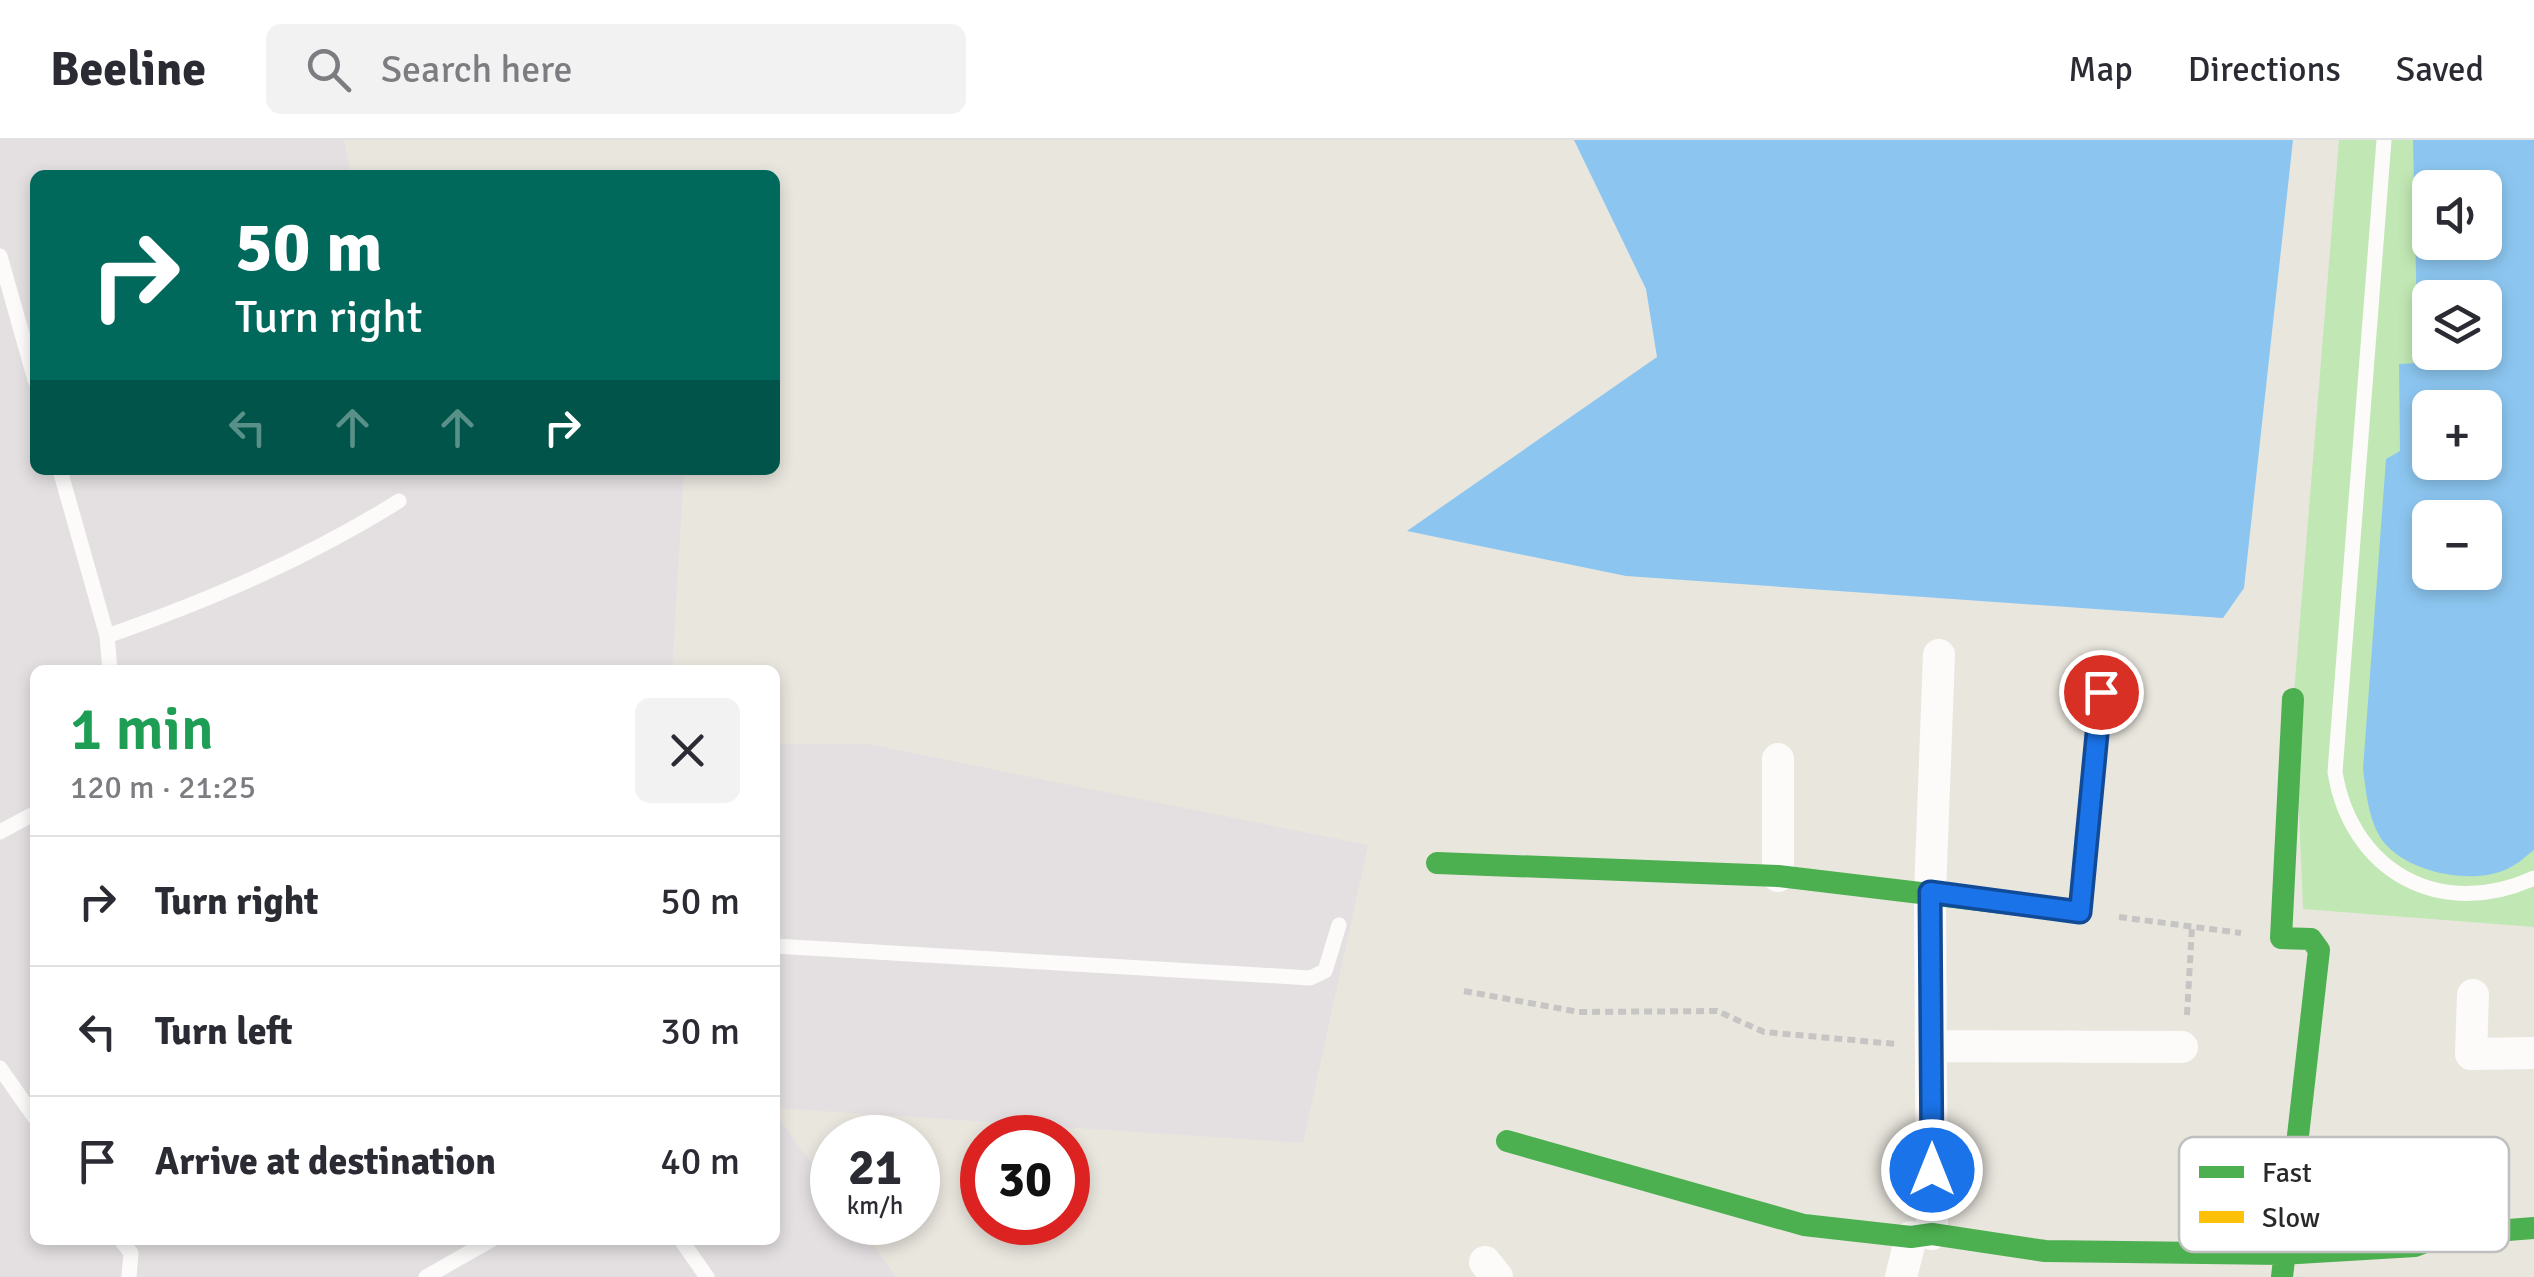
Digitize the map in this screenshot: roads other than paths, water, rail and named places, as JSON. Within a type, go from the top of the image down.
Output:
[{"type":"street","points":[[1900,1277],[1921,1235],[1931,1046],[1930,892],[1938,655]]},
{"type":"street","points":[[1437,863],[1778,876],[2080,912],[2101,692]]},
{"type":"street","points":[[2294,699],[2282,938],[2311,940],[2319,950],[2297,1137]]},
{"type":"street","points":[[1778,759],[1778,876]]},
{"type":"street","points":[[2473,995],[2471,1054],[2534,1053]]},
{"type":"street","points":[[1931,1046],[2182,1047]]},
{"type":"street","points":[[1506,1142],[1743,1204],[1804,1225],[2046,1251],[2282,1265],[2373,1252]]},
{"type":"street","points":[[2509,1230],[2534,1228]]},
{"type":"lane","points":[[2384,140],[2335,772],[2341,808],[2359,842],[2406,880],[2445,894],[2483,892],[2534,878]]},
{"type":"lane","points":[[0,256],[30,362]]},
{"type":"lane","points":[[61,475],[106,636],[109,665]]},
{"type":"lane","points":[[106,636],[216,598],[337,540],[399,501]]},
{"type":"lane","points":[[0,832],[30,816]]},
{"type":"lane","points":[[780,946],[1310,978],[1325,971],[1340,924]]},
{"type":"lane","points":[[0,1068],[30,1111]]},
{"type":"lane","points":[[125,1245],[131,1254],[129,1277]]},
{"type":"lane","points":[[426,1277],[482,1245]]},
{"type":"lane","points":[[685,1245],[708,1277]]},
{"type":"water","points":[[1574,140],[2293,140],[2244,588],[2223,618],[1626,576],[1407,531],[1657,357],[1646,289]]},
{"type":"water","points":[[2413,140],[2534,140],[2534,850],[2494,874],[2439,873],[2404,859],[2380,837],[2368,804],[2363,769],[2386,459],[2400,451],[2399,364],[2412,363],[2412,370],[2502,370],[2502,280],[2416,280],[2416,260],[2502,260],[2502,170],[2414,170]]}]
